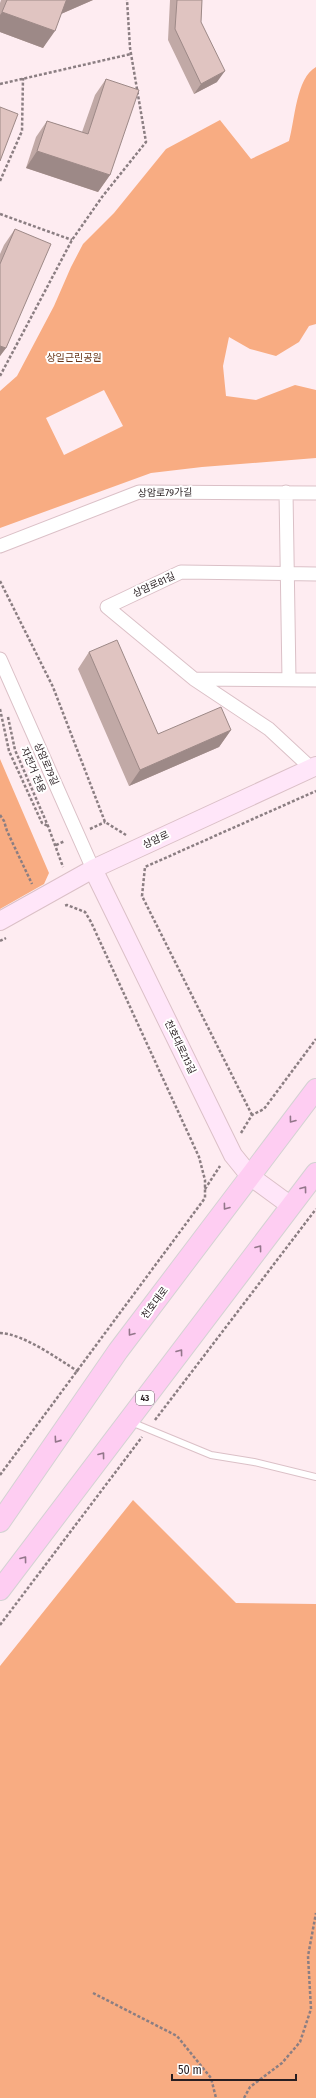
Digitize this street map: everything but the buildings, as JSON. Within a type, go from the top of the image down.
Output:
[{"type":"main road","name":"천호대로","points":[[0,1522],[97,1382],[316,1088]]},
{"type":"main road","name":"43","points":[[0,1590],[316,1173]]},
{"type":"street","name":"상암로79가길","points":[[0,546],[120,498],[139,492],[316,492]]},
{"type":"street","points":[[286,492],[289,680]]},
{"type":"street","name":"상암로81길","points":[[313,767],[270,729],[194,679],[107,606],[181,572],[316,574]]},
{"type":"street","name":"상암로79길","points":[[0,659],[93,869]]},
{"type":"street","points":[[194,679],[316,680]]},
{"type":"street","name":"상암로","points":[[0,921],[93,869],[313,767]]},
{"type":"street","name":"천호대로213길","points":[[93,869],[233,1155],[250,1176],[291,1206]]},
{"type":"lane","points":[[128,1421],[211,1455],[254,1462],[316,1477]]},
{"type":"path","points":[[0,376],[72,240],[102,197],[146,142],[131,54],[127,0]]},
{"type":"path","points":[[0,84],[131,54]]},
{"type":"path","points":[[0,181],[22,131],[23,78]]},
{"type":"path","points":[[0,214],[72,240]]},
{"type":"path","points":[[0,582],[53,687],[106,822]]},
{"type":"path","points":[[0,709],[9,752],[42,823],[48,826],[63,866],[61,871]]},
{"type":"path","name":"자전거 전용","points":[[7,712],[15,750],[48,826]]},
{"type":"path","points":[[316,791],[145,867],[142,896],[252,1115],[264,1109],[316,1039]]},
{"type":"path","points":[[0,815],[4,821],[27,876]]},
{"type":"path","points":[[0,1475],[205,1198],[205,1180],[200,1157],[91,922],[85,912],[67,905]]},
{"type":"path","points":[[0,1625],[316,1209]]},
{"type":"path","points":[[0,1333],[14,1336],[37,1347],[97,1382]]},
{"type":"path","points":[[244,2098],[250,2087],[282,2064],[300,2042],[311,2009],[308,1956],[316,1913]]},
{"type":"path","points":[[93,1993],[177,2036],[211,2078],[216,2098]]},
{"type":"green space","name":"상일근린공원","points":[[316,67],[316,324],[309,326],[299,342],[276,356],[250,349],[229,337],[223,366],[226,396],[256,400],[295,385],[316,390],[316,458],[202,467],[151,473],[0,528],[0,391],[17,376],[54,306],[83,244],[114,213],[166,149],[220,120],[251,159],[289,141],[297,100],[304,80],[309,72]],"holes":[[[104,390],[123,426],[64,455],[46,418]]]},
{"type":"green space","points":[[0,759],[49,873],[44,884],[0,909]]},
{"type":"green space","points":[[133,1500],[236,1603],[316,1604],[316,2098],[0,2098],[0,1666]]}]
